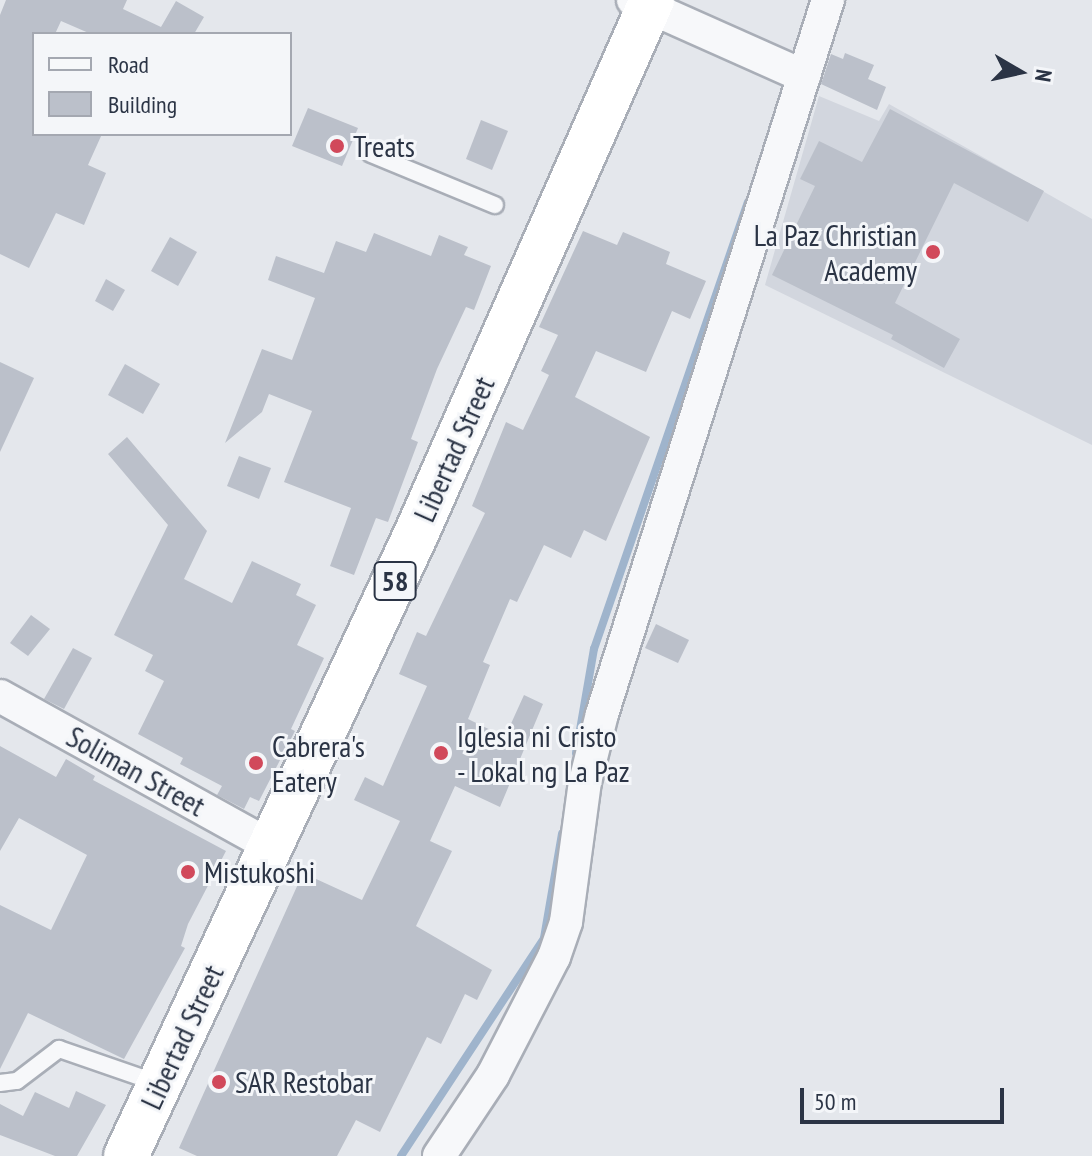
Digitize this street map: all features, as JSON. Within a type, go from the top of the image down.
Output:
[{"type":"highway","name":"Libertad Street","points":[[126,1156],[272,847],[644,3]]},
{"type":"street","points":[[439,1156],[493,1075],[558,945],[574,881],[589,762],[602,714],[828,0]]},
{"type":"street","points":[[644,3],[804,76]]},
{"type":"street","name":"Soliman Street","points":[[0,696],[272,847]]},
{"type":"lane","points":[[371,154],[495,205]]},
{"type":"lane","points":[[0,1083],[17,1081],[59,1049],[160,1085]]},
{"type":"shaded area","name":"La Paz Christian Academy","points":[[819,96],[879,121],[889,104],[1092,219],[1092,445],[765,285]]},
{"type":"building","points":[[6,0],[127,0],[123,9],[161,27],[176,1],[204,17],[195,32],[86,32],[61,21],[56,32],[32,32],[32,136],[101,136],[88,165],[106,173],[84,225],[56,213],[29,268],[0,254],[0,15]]},
{"type":"building","points":[[845,53],[874,65],[868,79],[886,87],[877,110],[821,84],[831,54],[843,59]]},
{"type":"building","points":[[308,108],[358,128],[342,166],[292,146]]},
{"type":"building","points":[[890,109],[1044,191],[1028,222],[954,183],[895,303],[960,339],[944,368],[891,339],[893,335],[772,275],[815,186],[800,179],[819,141],[862,162]]},
{"type":"building","points":[[481,120],[508,131],[492,170],[466,159]]},
{"type":"building","points":[[583,231],[617,245],[623,232],[670,252],[666,264],[706,281],[690,319],[672,311],[646,372],[596,351],[575,397],[650,437],[606,541],[584,530],[571,558],[544,545],[517,602],[510,599],[483,662],[490,665],[468,719],[505,737],[524,695],[543,704],[500,807],[455,786],[430,841],[452,851],[416,926],[492,970],[477,1000],[465,994],[441,1044],[427,1037],[380,1132],[356,1120],[337,1156],[197,1156],[179,1148],[303,873],[362,900],[400,821],[354,800],[365,777],[383,786],[427,686],[399,674],[417,632],[426,636],[485,513],[472,506],[506,422],[523,430],[549,375],[541,371],[558,335],[539,327]]},
{"type":"building","points":[[374,233],[431,256],[439,235],[468,247],[464,255],[491,266],[474,310],[466,307],[437,369],[411,439],[418,442],[388,522],[376,518],[354,575],[330,566],[351,508],[284,482],[312,411],[269,394],[262,412],[225,443],[262,349],[292,360],[315,298],[268,280],[276,256],[324,273],[336,241],[366,252]]},
{"type":"building","points":[[170,237],[197,252],[178,286],[151,271]]},
{"type":"building","points":[[106,279],[125,290],[113,311],[95,301]]},
{"type":"building","points":[[0,362],[34,378],[0,452]]},
{"type":"building","points":[[125,364],[160,384],[143,414],[108,395]]},
{"type":"building","points":[[127,437],[207,531],[184,579],[232,603],[252,561],[301,584],[296,595],[316,605],[297,645],[324,658],[291,729],[295,731],[259,801],[250,797],[244,809],[217,795],[222,786],[180,764],[183,758],[138,734],[164,681],[145,671],[153,655],[114,635],[168,525],[108,454]]},
{"type":"building","points":[[239,456],[271,468],[259,499],[227,486]]},
{"type":"building","points":[[31,615],[50,629],[28,656],[10,643]]},
{"type":"building","points":[[656,624],[689,640],[678,663],[645,648]]},
{"type":"building","points":[[73,648],[92,658],[64,709],[44,699]]},
{"type":"building","points":[[0,746],[56,777],[66,759],[95,776],[93,780],[226,851],[188,924],[181,946],[185,948],[124,1059],[28,1013],[0,1069],[0,905],[51,930],[87,855],[19,818],[0,851]]},
{"type":"building","points":[[76,1091],[106,1105],[77,1156],[55,1156],[0,1135],[0,1104],[23,1116],[35,1092],[69,1108]]},
{"type":"waterway","points":[[576,753],[594,649],[748,202]]},
{"type":"waterway","points":[[401,1156],[544,938],[562,834]]},
{"type":"place","name":"Treats","points":[[337,146]]},
{"type":"place","name":"La Paz Christian Academy","points":[[933,252]]},
{"type":"place","name":"Iglesia ni Cristo - Lokal ng La Paz","points":[[441,753]]},
{"type":"place","name":"Cabrera's Eatery","points":[[256,763]]},
{"type":"place","name":"Mistukoshi","points":[[188,872]]},
{"type":"place","name":"SAR Restobar","points":[[219,1082]]}]
